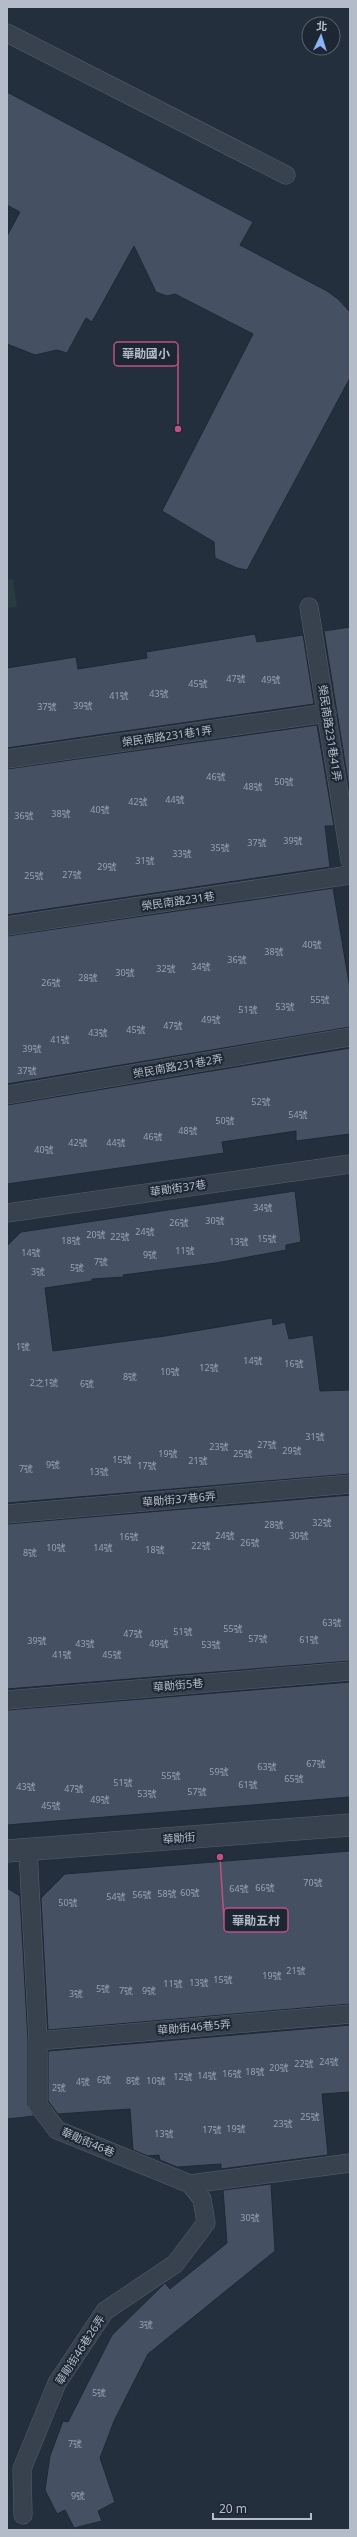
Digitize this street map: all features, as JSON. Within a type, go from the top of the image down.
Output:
[{"type":"street","name":"華勛街","points":[[18,1851],[350,1825]]},
{"type":"lane","points":[[7,33],[286,175]]},
{"type":"lane","name":"榮民南路231巷41弄","points":[[310,607],[350,860]]},
{"type":"lane","name":"榮民南路231巷1弄","points":[[7,759],[327,713]]},
{"type":"lane","name":"榮民南路231巷","points":[[7,926],[350,875]]},
{"type":"lane","name":"榮民南路231巷2弄","points":[[7,1095],[350,1037]]},
{"type":"lane","name":"華勛街37巷","points":[[7,1213],[350,1164]]},
{"type":"lane","name":"華勛街37巷6弄","points":[[7,1514],[350,1484]]},
{"type":"lane","name":"華勛街5巷","points":[[7,1700],[350,1671]]},
{"type":"lane","name":"華勛街46巷","points":[[18,1851],[38,2041],[38,2105],[57,2130],[190,2184],[350,2163]]},
{"type":"lane","name":"華勛街46巷5弄","points":[[38,2041],[350,2014]]},
{"type":"lane","name":"華勛街46巷26弄","points":[[23,2515],[22,2469],[57,2383],[105,2311],[175,2264],[206,2223],[202,2199],[190,2184]]},
{"type":"green space","points":[[13,579],[17,607],[7,608],[7,580]]},
{"type":"building","points":[[7,92],[253,222],[240,245],[327,291],[338,299],[350,312],[350,378],[247,570],[237,568],[215,558],[214,542],[162,511],[253,334],[175,294],[167,296],[156,292],[134,246],[92,322],[86,318],[67,353],[57,350],[35,355],[7,344],[7,236],[20,212],[7,205]]},
{"type":"building","points":[[350,627],[350,794],[324,631]]},
{"type":"building","points":[[255,634],[257,642],[303,635],[314,704],[7,748],[7,668],[76,657],[78,669],[147,658],[146,652]]},
{"type":"building","points":[[317,725],[334,826],[325,826],[330,867],[7,915],[7,769]]},
{"type":"building","points":[[333,888],[350,989],[350,1027],[7,1084],[7,936]]},
{"type":"building","points":[[350,1048],[350,1134],[296,1141],[296,1131],[222,1142],[224,1153],[7,1184],[7,1105]]},
{"type":"building","points":[[295,1191],[301,1242],[286,1245],[286,1250],[216,1263],[123,1275],[124,1277],[92,1279],[92,1281],[45,1288],[53,1351],[165,1336],[272,1318],[273,1325],[285,1322],[289,1339],[313,1335],[320,1391],[350,1390],[350,1474],[7,1503],[7,1246],[21,1232]]},
{"type":"building","points":[[350,1495],[350,1661],[7,1689],[7,1524]]},
{"type":"building","points":[[350,1682],[350,1797],[7,1825],[7,1710]]},
{"type":"building","points":[[350,1851],[350,2004],[48,2030],[41,1898],[65,1874]]},
{"type":"building","points":[[7,1888],[20,1896],[28,2041],[28,2105],[34,2116],[7,2119]]},
{"type":"building","points":[[350,2025],[350,2092],[322,2094],[328,2155],[221,2169],[221,2164],[177,2167],[160,2160],[159,2155],[148,2156],[133,2150],[130,2109],[58,2114],[48,2101],[48,2051]]},
{"type":"building","points":[[271,2184],[275,2251],[148,2354],[114,2421],[100,2458],[115,2502],[98,2511],[102,2521],[74,2528],[65,2510],[57,2514],[45,2490],[50,2456],[63,2421],[68,2422],[112,2335],[165,2283],[170,2289],[227,2243],[223,2190]]},
{"type":"place","name":"華勛國小","points":[[178,429]]},
{"type":"place","name":"華勛五村","points":[[220,1857]]}]
